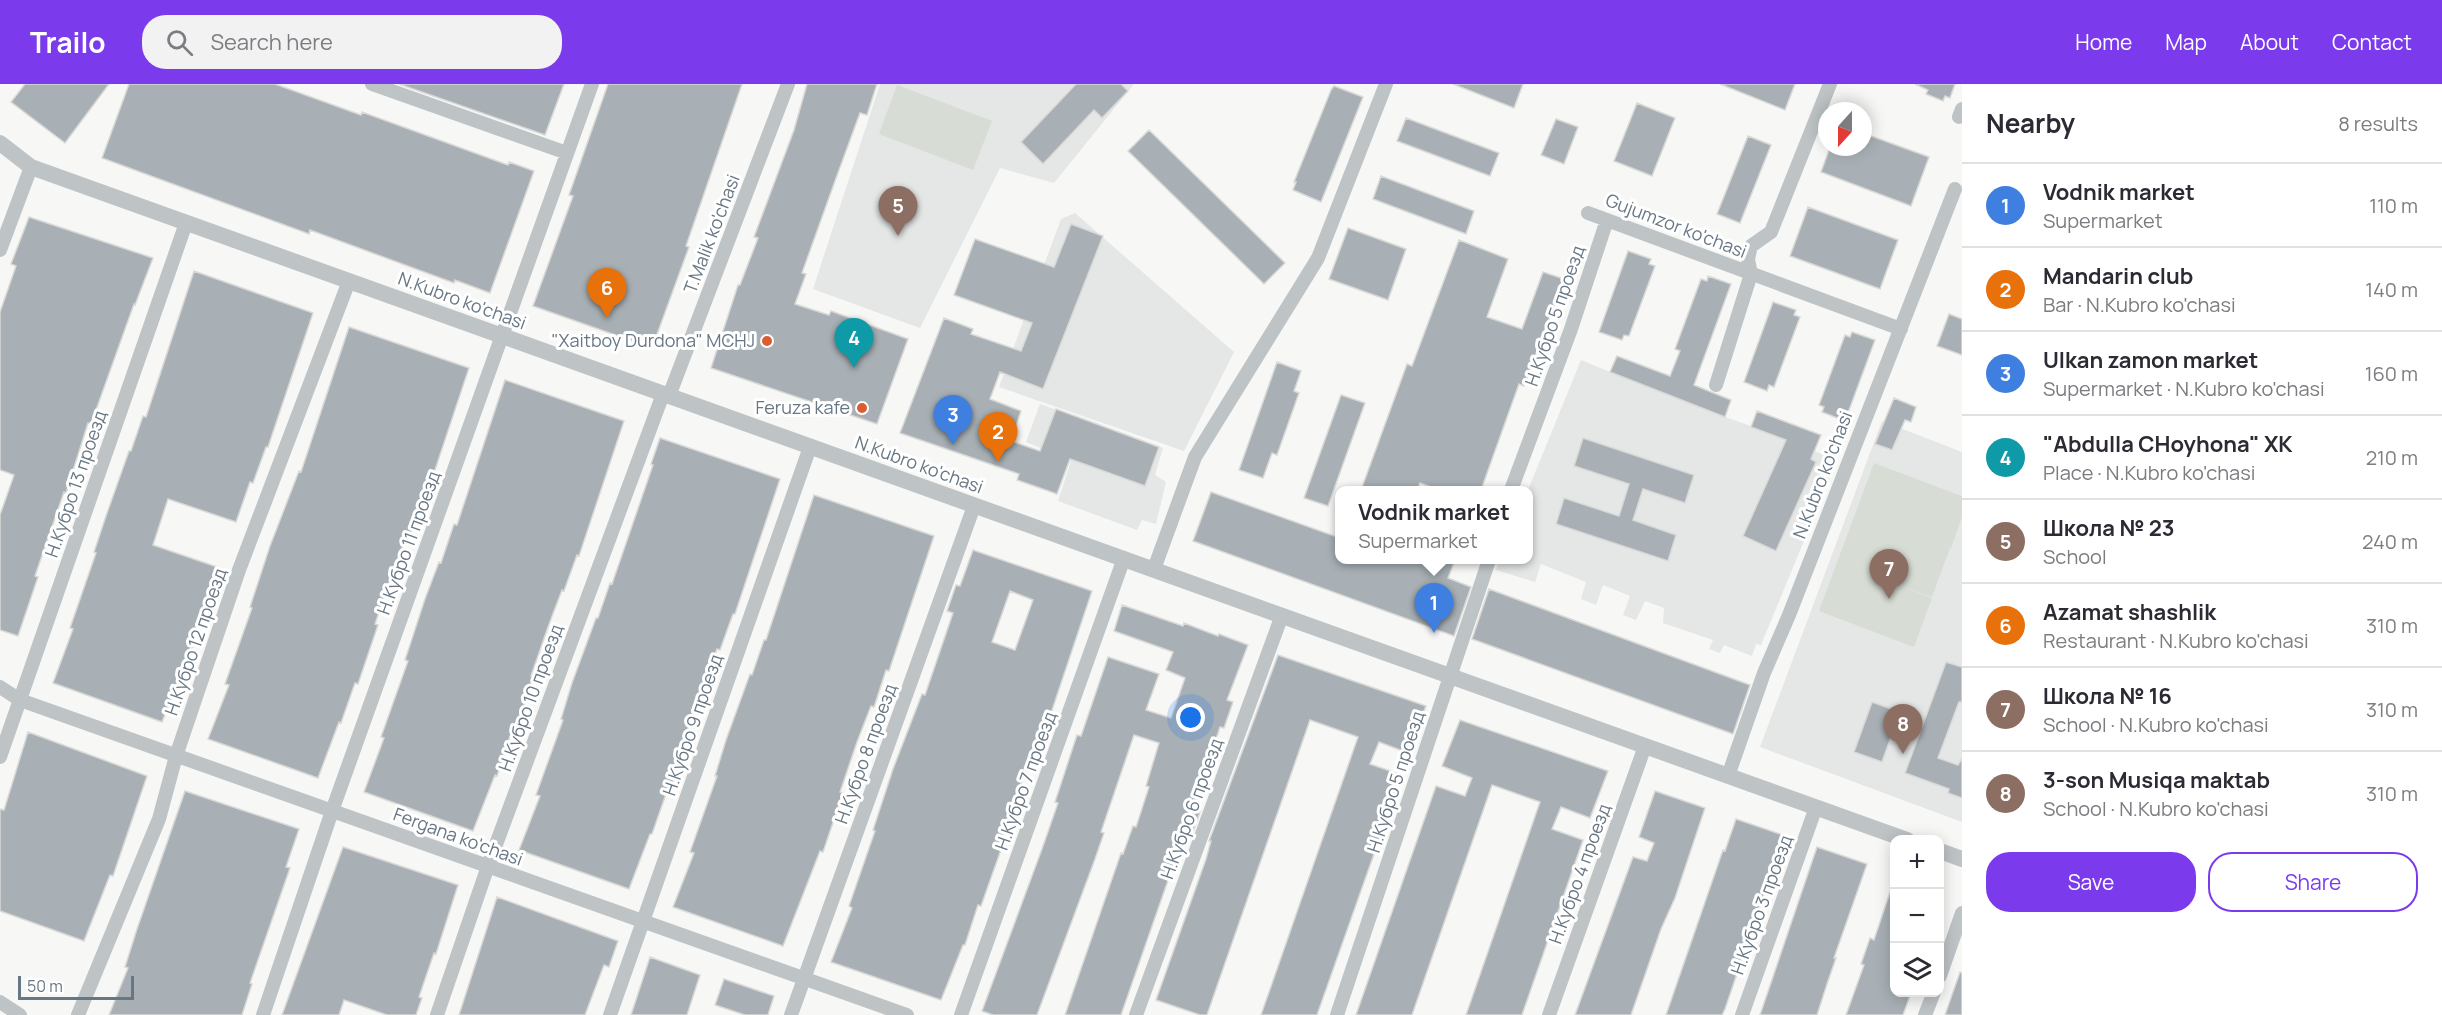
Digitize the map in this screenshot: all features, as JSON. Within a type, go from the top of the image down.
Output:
[{"type":"street","points":[[372,84],[567,153]]},
{"type":"street","name":"Н.Кубро 11 проезд","points":[[263,1015],[332,811],[591,84]]},
{"type":"street","name":"T.Malik ko'chasi","points":[[666,395],[788,84]]},
{"type":"street","points":[[1154,569],[1195,457],[1318,258],[1386,84]]},
{"type":"street","name":"Gujumzor ko'chasi","points":[[1716,385],[1750,274],[1748,259],[1751,246],[1771,232],[1830,84]]},
{"type":"street","name":"N.Kubro ko'chasi","points":[[0,143],[31,167],[1893,835]]},
{"type":"street","points":[[0,250],[31,167]]},
{"type":"street","name":"N.Kubro ko'chasi","points":[[1728,776],[1764,673],[1790,615],[1955,189]]},
{"type":"street","name":"Gujumzor ko'chasi","points":[[1588,213],[1901,329]]},
{"type":"street","name":"Н.Кубро 5 проезд","points":[[1512,486],[1571,330],[1607,220]]},
{"type":"street","name":"Н.Кубро 13 проезд","points":[[0,757],[186,223]]},
{"type":"street","name":"Н.Кубро 12 проезд","points":[[78,1015],[159,819],[176,756],[264,500],[349,281]]},
{"type":"street","name":"Н.Кубро 10 проезд","points":[[437,1015],[488,866],[666,395]]},
{"type":"street","name":"Н.Кубро 9 проезд","points":[[610,1015],[810,447]]},
{"type":"street","name":"Н.Кубро 8 проезд","points":[[791,1015],[974,506]]},
{"type":"street","name":"Н.Кубро 7 проезд","points":[[962,1015],[1124,558]]},
{"type":"street","name":"Н.Кубро 5 проезд","points":[[1337,1015],[1488,564]]},
{"type":"street","name":"Н.Кубро 6 проезд","points":[[1136,1015],[1282,615]]},
{"type":"street","name":"Fergana ko'chasi","points":[[0,687],[20,700],[907,1015]]},
{"type":"street","name":"Н.Кубро 4 проезд","points":[[1549,1015],[1645,746]]},
{"type":"street","name":"Н.Кубро 3 проезд","points":[[1742,1015],[1816,807]]},
{"type":"street","points":[[1944,852],[1962,859]]},
{"type":"street","points":[[1944,965],[1962,913]]},
{"type":"street","points":[[1925,1015],[1932,997]]},
{"type":"street","points":[[0,1002],[20,1015]]},
{"type":"shaded area","points":[[880,84],[1134,84],[1054,183],[1000,168],[920,328],[813,289]]},
{"type":"shaded area","points":[[897,85],[992,121],[973,170],[879,134]]},
{"type":"shaded area","points":[[1075,213],[1234,352],[1184,451],[999,387],[1061,219]]},
{"type":"shaded area","points":[[1617,356],[1731,400],[1725,417],[1751,426],[1757,411],[1821,435],[1815,451],[1837,461],[1761,645],[1756,644],[1752,656],[1724,645],[1720,653],[1709,649],[1713,640],[1663,623],[1664,608],[1645,601],[1636,620],[1623,615],[1630,596],[1603,585],[1596,605],[1581,599],[1586,582],[1541,564],[1535,582],[1496,570],[1498,564],[1533,564],[1533,486],[1530,486],[1581,360],[1610,372]]},
{"type":"shaded area","points":[[1040,404],[1163,448],[1155,475],[1166,482],[1156,524],[1142,520],[1137,530],[1058,501],[1071,461],[1026,442]]},
{"type":"shaded area","points":[[1882,421],[1962,452],[1962,822],[1760,747]]},
{"type":"shaded area","points":[[1874,463],[1962,496],[1962,517],[1951,548],[1904,530],[1950,548],[1932,597],[1885,580],[1932,598],[1914,647],[1819,611]]},
{"type":"building","points":[[25,84],[109,84],[65,143],[11,102]]},
{"type":"building","points":[[129,84],[275,84],[361,115],[362,112],[508,165],[509,162],[534,171],[490,293],[455,280],[454,283],[310,230],[309,234],[102,158]]},
{"type":"building","points":[[399,84],[564,84],[545,135]]},
{"type":"building","points":[[608,84],[742,84],[686,246],[689,247],[652,348],[533,306],[573,196],[569,195]]},
{"type":"building","points":[[807,84],[877,84],[867,115],[860,113],[802,273],[806,274],[795,304],[829,315],[831,311],[908,339],[877,424],[711,368],[738,285],[740,285],[758,238],[754,237],[794,130]]},
{"type":"building","points":[[1076,84],[1121,84],[1128,91],[1102,118],[1094,110],[1043,164],[1021,142]]},
{"type":"building","points":[[1453,84],[1523,84],[1514,108]]},
{"type":"building","points":[[1720,84],[1795,84],[1785,110]]},
{"type":"building","points":[[1915,84],[1955,84],[1950,98],[1945,96],[1943,101],[1926,94],[1928,90]]},
{"type":"building","points":[[1334,86],[1363,97],[1321,202],[1293,190],[1296,182],[1294,182]]},
{"type":"building","points":[[1637,103],[1675,118],[1652,176],[1614,161]]},
{"type":"building","points":[[1406,118],[1499,153],[1490,176],[1397,141]]},
{"type":"building","points":[[1556,119],[1578,127],[1564,164],[1541,155]]},
{"type":"building","points":[[1149,130],[1285,263],[1264,284],[1128,151]]},
{"type":"building","points":[[1748,136],[1771,145],[1740,223],[1717,214]]},
{"type":"building","points":[[1872,136],[1929,157],[1911,206],[1821,172],[1827,156],[1872,156]]},
{"type":"building","points":[[1381,176],[1474,211],[1466,234],[1373,199]]},
{"type":"building","points":[[1808,207],[1898,240],[1880,289],[1790,256]]},
{"type":"building","points":[[29,217],[153,258],[91,424],[88,423],[66,493],[64,492],[35,576],[38,577],[18,636],[0,630],[0,515],[14,475],[0,470],[0,312],[16,266],[11,264]]},
{"type":"building","points":[[1071,224],[1103,236],[1043,389],[1000,372],[990,399],[1021,411],[1011,441],[1040,451],[1056,409],[1159,447],[1145,486],[1070,459],[1057,494],[1017,480],[1019,474],[900,433],[944,318],[973,329],[971,334],[1021,351],[1032,323],[954,295],[975,239],[1054,267]]},
{"type":"building","points":[[1348,228],[1406,249],[1388,300],[1329,279]]},
{"type":"building","points":[[1459,240],[1508,259],[1487,317],[1522,329],[1543,272],[1564,279],[1524,386],[1519,384],[1482,486],[1428,486],[1420,483],[1419,486],[1362,486],[1407,364],[1412,366]]},
{"type":"building","points":[[1628,251],[1651,259],[1649,264],[1655,266],[1629,336],[1624,335],[1622,340],[1599,332]]},
{"type":"building","points":[[194,271],[313,313],[268,447],[266,447],[253,483],[250,482],[236,522],[168,499],[153,545],[223,569],[202,628],[199,628],[186,667],[184,667],[162,722],[53,683],[73,629],[70,628],[96,553],[94,552],[106,516],[143,416],[146,417]]},
{"type":"building","points":[[1708,276],[1731,284],[1694,385],[1731,400],[1725,417],[1610,372],[1617,356],[1670,376],[1680,351],[1675,349],[1701,279],[1707,281]]},
{"type":"building","points":[[1773,302],[1796,310],[1794,315],[1800,317],[1774,387],[1769,385],[1767,391],[1744,382]]},
{"type":"building","points":[[1949,314],[1962,319],[1962,355],[1937,346]]},
{"type":"building","points":[[349,327],[469,368],[424,503],[422,502],[409,538],[406,537],[392,574],[358,684],[355,683],[318,778],[208,739],[229,685],[225,684],[252,608],[250,607],[270,546],[299,471],[301,472]]},
{"type":"building","points":[[1852,332],[1875,340],[1845,421],[1822,412],[1824,407],[1819,405],[1845,335],[1850,337]]},
{"type":"building","points":[[1277,362],[1301,371],[1294,391],[1299,393],[1277,455],[1272,453],[1263,478],[1239,470]]},
{"type":"building","points":[[505,380],[624,421],[579,556],[577,555],[548,627],[531,676],[534,677],[513,737],[510,736],[497,776],[495,775],[473,831],[364,792],[384,738],[381,737],[408,661],[405,660],[425,599],[439,562],[441,563],[454,524],[457,525]]},
{"type":"building","points":[[1341,395],[1365,403],[1328,506],[1304,498]]},
{"type":"building","points":[[1894,398],[1916,407],[1911,422],[1905,420],[1892,450],[1875,444]]},
{"type":"building","points":[[1757,411],[1821,435],[1811,459],[1816,462],[1776,551],[1743,536],[1786,440],[1751,427]]},
{"type":"building","points":[[660,438],[780,479],[735,614],[733,614],[720,650],[717,649],[703,686],[669,795],[666,794],[629,889],[519,850],[540,796],[536,795],[563,720],[561,719],[572,683],[610,583],[612,584]]},
{"type":"building","points":[[1583,438],[1694,475],[1685,503],[1643,489],[1633,520],[1676,535],[1668,561],[1556,524],[1564,498],[1619,516],[1629,484],[1574,466]]},
{"type":"building","points":[[1211,492],[1335,536],[1335,564],[1453,564],[1448,578],[1471,587],[1454,636],[1193,541]]},
{"type":"building","points":[[814,495],[934,536],[889,671],[886,670],[874,707],[871,706],[857,742],[823,852],[820,851],[783,946],[673,907],[694,853],[690,852],[717,776],[715,776],[726,740],[750,674],[752,675],[764,640],[766,640]]},
{"type":"building","points":[[973,550],[1092,591],[1047,725],[1045,724],[1016,797],[999,846],[1002,847],[981,906],[978,905],[965,945],[963,945],[941,1000],[831,962],[852,908],[849,906],[875,831],[873,830],[893,769],[922,694],[925,695],[953,613],[947,611],[956,585],[960,586]],"holes":[[[1010,591],[1033,600],[1015,650],[992,642]]]},
{"type":"building","points":[[1489,589],[1750,685],[1733,734],[1472,639]]},
{"type":"building","points":[[1122,605],[1248,645],[1227,700],[1233,702],[1224,728],[1220,727],[1200,787],[1202,787],[1195,807],[1201,809],[1192,835],[1187,833],[1174,869],[1172,869],[1121,1015],[1065,1015],[1121,853],[1123,854],[1133,826],[1136,827],[1149,787],[1146,786],[1159,743],[1134,735],[1101,832],[1104,833],[1095,859],[1037,1015],[993,1015],[982,1011],[1058,803],[1055,802],[1077,735],[1081,736],[1108,657],[1159,674],[1146,710],[1171,718],[1185,678],[1166,670],[1173,652],[1114,631]]},
{"type":"building","points":[[1278,655],[1426,706],[1408,753],[1379,742],[1370,764],[1402,775],[1317,1015],[1261,1015],[1358,737],[1310,720],[1207,1015],[1200,1015],[1156,1000],[1206,859],[1211,841],[1209,841]]},
{"type":"building","points":[[1946,662],[1962,667],[1962,702],[1959,702],[1938,758],[1958,765],[1962,758],[1962,798],[1948,793],[1949,789],[1905,773]]},
{"type":"building","points":[[1872,702],[1900,712],[1882,762],[1854,752]]},
{"type":"building","points":[[1460,720],[1608,771],[1590,818],[1561,807],[1552,829],[1583,840],[1522,1015],[1466,1015],[1540,802],[1492,785],[1412,1015],[1356,1015],[1436,786],[1465,796],[1472,778],[1442,766]]},
{"type":"building","points":[[28,732],[147,776],[113,876],[110,875],[84,941],[0,911],[0,809],[4,810]]},
{"type":"building","points":[[185,791],[299,829],[286,867],[290,868],[250,983],[252,984],[242,1015],[109,1015],[128,968],[125,967],[137,929]]},
{"type":"building","points":[[1655,791],[1705,808],[1675,898],[1661,929],[1631,1015],[1575,1015],[1633,857],[1647,861],[1654,843],[1639,837]]},
{"type":"building","points":[[1736,819],[1786,836],[1778,862],[1775,862],[1722,1015],[1666,1015],[1723,850],[1725,851]]},
{"type":"building","points":[[343,847],[458,885],[436,954],[434,953],[419,997],[422,998],[416,1015],[387,1015],[344,1000],[339,1015],[282,1015]]},
{"type":"building","points":[[1817,847],[1867,864],[1817,1015],[1760,1015]]},
{"type":"building","points":[[1890,892],[1890,997],[1910,997],[1903,1015],[1846,1015],[1864,965],[1861,964],[1870,938],[1874,940]]},
{"type":"building","points":[[497,897],[618,941],[609,967],[604,965],[585,1015],[459,1015]]},
{"type":"building","points":[[650,957],[700,975],[687,1015],[631,1015]]},
{"type":"building","points":[[1960,972],[1962,973],[1962,1015],[1945,1015]]},
{"type":"building","points":[[724,979],[774,996],[768,1015],[745,1015],[715,1005]]},
{"type":"place","name":"Школа № 23","points":[[898,236]]},
{"type":"place","name":"Azamat shashlik","points":[[607,318]]},
{"type":"place","name":"\"Xaitboy Durdona\" MCHJ","points":[[767,341]]},
{"type":"place","name":"\"Abdulla CHoyhona\" XK","points":[[854,368]]},
{"type":"place","name":"Feruza kafe","points":[[862,408]]},
{"type":"place","name":"Ulkan zamon market","points":[[953,445]]},
{"type":"place","name":"Mandarin club","points":[[998,462]]},
{"type":"place","name":"Школа № 16","points":[[1889,599]]},
{"type":"place","name":"Vodnik market","points":[[1434,633]]},
{"type":"place","name":"3-son Musiqa maktab","points":[[1903,754]]}]
